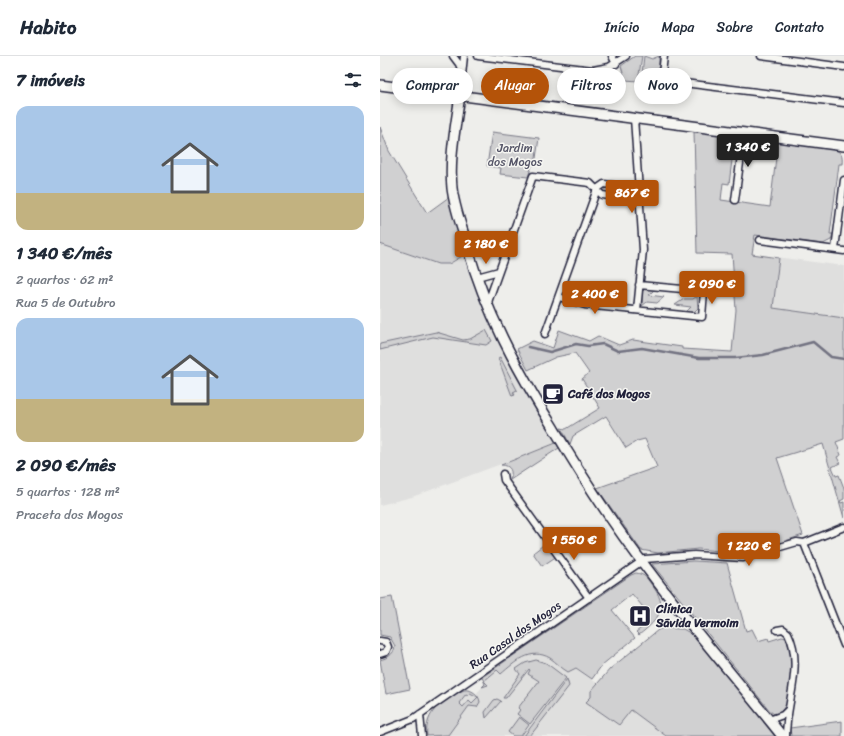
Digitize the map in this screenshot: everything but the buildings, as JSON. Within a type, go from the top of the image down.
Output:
[{"type":"street","points":[[453,56],[460,68]]},
{"type":"street","points":[[463,68],[464,56]]},
{"type":"street","points":[[478,56],[593,70],[604,69],[616,64],[626,56]]},
{"type":"street","points":[[612,56],[616,64]]},
{"type":"street","points":[[664,56],[662,74],[668,80],[844,103]]},
{"type":"street","points":[[760,56],[844,67]]},
{"type":"street","points":[[380,85],[392,86]]},
{"type":"street","points":[[473,97],[844,146]]},
{"type":"street","points":[[459,104],[452,163],[452,187],[477,276],[489,310],[528,387],[576,465],[642,562],[782,736]]},
{"type":"street","points":[[634,118],[643,250],[636,310]]},
{"type":"street","points":[[735,200],[744,133]]},
{"type":"street","points":[[489,310],[499,271],[533,176],[590,183],[602,195],[632,199],[640,195]]},
{"type":"street","points":[[835,250],[844,180]]},
{"type":"street","points":[[545,334],[597,189],[604,184],[634,188],[640,195]]},
{"type":"street","points":[[760,240],[844,251]]},
{"type":"street","points":[[477,276],[499,271]]},
{"type":"street","points":[[559,296],[585,305],[702,317],[704,291],[639,285]]},
{"type":"street","points":[[503,474],[504,480],[589,598]]},
{"type":"street","name":"Rua Casal dos Mogos","points":[[380,732],[420,714],[649,558],[694,555],[743,558],[797,542],[804,543],[844,527]]},
{"type":"street","points":[[804,543],[844,645]]},
{"type":"street","points":[[777,630],[783,629],[788,632],[793,655],[794,684],[788,710],[786,736]]},
{"type":"street","points":[[380,641],[386,642],[388,647],[386,652],[380,654]]},
{"type":"street","points":[[769,720],[783,715],[788,710]]},
{"type":"street","points":[[420,714],[422,736]]},
{"type":"shaded area","points":[[380,244],[438,264],[454,261],[468,254],[486,307],[560,442],[412,497],[380,505]]},
{"type":"shaded area","points":[[753,254],[844,266],[844,318],[747,305]]},
{"type":"shaded area","points":[[535,640],[594,681],[666,736],[427,736],[427,721],[434,709],[466,692],[475,695],[485,684],[482,677]]},
{"type":"green space","points":[[635,56],[642,56],[640,68],[634,68],[634,81],[626,80],[626,68],[622,68],[621,66]]},
{"type":"green space","points":[[644,56],[652,59],[659,56],[659,68],[643,68]]},
{"type":"green space","points":[[380,127],[389,151],[427,213],[449,197],[464,255],[449,264],[438,264],[380,244]]},
{"type":"green space","points":[[694,131],[719,134],[720,137],[731,139],[734,144],[729,184],[723,183],[721,200],[770,207],[778,141],[834,149],[840,153],[842,159],[842,164],[839,164],[830,234],[833,234],[831,240],[823,244],[755,235],[752,254],[779,258],[773,308],[844,318],[844,439],[836,442],[841,455],[837,457],[840,463],[832,467],[836,476],[839,475],[844,488],[844,499],[840,501],[841,503],[844,502],[844,518],[823,444],[777,458],[803,535],[761,549],[741,553],[698,549],[658,553],[641,550],[597,488],[657,467],[645,439],[637,441],[626,448],[606,416],[573,436],[570,444],[561,428],[566,429],[600,408],[582,379],[589,373],[575,353],[556,357],[528,370],[517,349],[533,341],[553,348],[559,330],[589,341],[598,336],[619,345],[633,340],[682,347],[682,349],[732,352],[736,310],[732,254],[697,253]]},
{"type":"green space","name":"Jardim dos Mogos","points":[[492,132],[539,138],[535,165],[532,165],[528,177],[500,174],[501,168],[487,166]]},
{"type":"green space","points":[[605,187],[630,191],[632,194],[629,196],[604,193],[601,190]]},
{"type":"green space","points":[[645,289],[654,290],[649,295],[664,297],[657,303],[647,302],[642,306],[642,292]]},
{"type":"green space","points":[[697,296],[698,308],[694,312],[686,312],[691,307],[675,305],[684,299],[693,299]]},
{"type":"green space","points":[[486,330],[492,341],[486,345],[433,337],[380,350],[380,344],[436,332],[463,340],[470,339]]},
{"type":"green space","points":[[500,357],[517,390],[513,392],[515,395],[512,396],[498,358]]},
{"type":"green space","points":[[556,443],[559,448],[510,480],[511,472],[509,468],[501,465]]},
{"type":"green space","points":[[547,542],[557,556],[542,566],[533,553]]},
{"type":"green space","points":[[694,561],[727,563],[746,631],[752,629],[758,641],[768,638],[769,641],[782,637],[786,638],[791,656],[790,690],[788,700],[784,708],[778,714],[774,714],[770,711],[652,564]]},
{"type":"green space","points":[[636,573],[645,577],[657,592],[660,599],[660,612],[652,624],[639,635],[636,632],[649,622],[644,616],[648,613],[632,594],[612,610],[635,638],[602,665],[592,679],[576,668],[568,672],[550,658],[536,654],[524,657],[501,674],[497,670],[484,681],[488,685],[482,687],[485,684],[482,677]]},
{"type":"green space","points":[[392,597],[410,689],[386,694],[380,660],[392,654],[395,646],[390,637],[380,635],[380,599]]},
{"type":"green space","points":[[663,628],[683,629],[695,636],[775,736],[666,736],[631,710],[619,725],[586,702],[591,697],[591,691],[610,669],[658,630]]},
{"type":"green space","points":[[536,660],[546,663],[566,678],[530,724],[517,714],[520,710],[518,708],[539,681],[528,674],[529,669],[506,698],[503,698],[520,674],[516,669],[525,663]]},
{"type":"green space","points":[[567,679],[569,686],[530,736],[524,736]]},
{"type":"green space","points":[[464,690],[469,690],[476,694],[478,697],[479,699],[480,702],[477,707],[469,706],[448,735],[427,736],[429,720],[436,707]],"holes":[[[470,693],[478,697],[472,703],[469,700],[463,707],[459,703],[466,694],[468,695]]]},
{"type":"green space","points":[[497,699],[501,701],[486,718],[485,712],[494,700]]},
{"type":"green space","points":[[519,717],[529,725],[521,736],[513,736],[508,732]]},
{"type":"green space","points":[[842,721],[842,736],[791,736],[790,728]]},
{"type":"waterway","points":[[528,347],[550,352],[576,344],[588,346],[603,344],[618,351],[642,348],[699,358],[735,358],[763,355],[813,342],[831,357],[844,359]]},
{"type":"place","name":"Café dos Mogos","points":[[553,394]]},
{"type":"place","name":"Clínica Sãvida Vermoim","points":[[640,616]]}]
